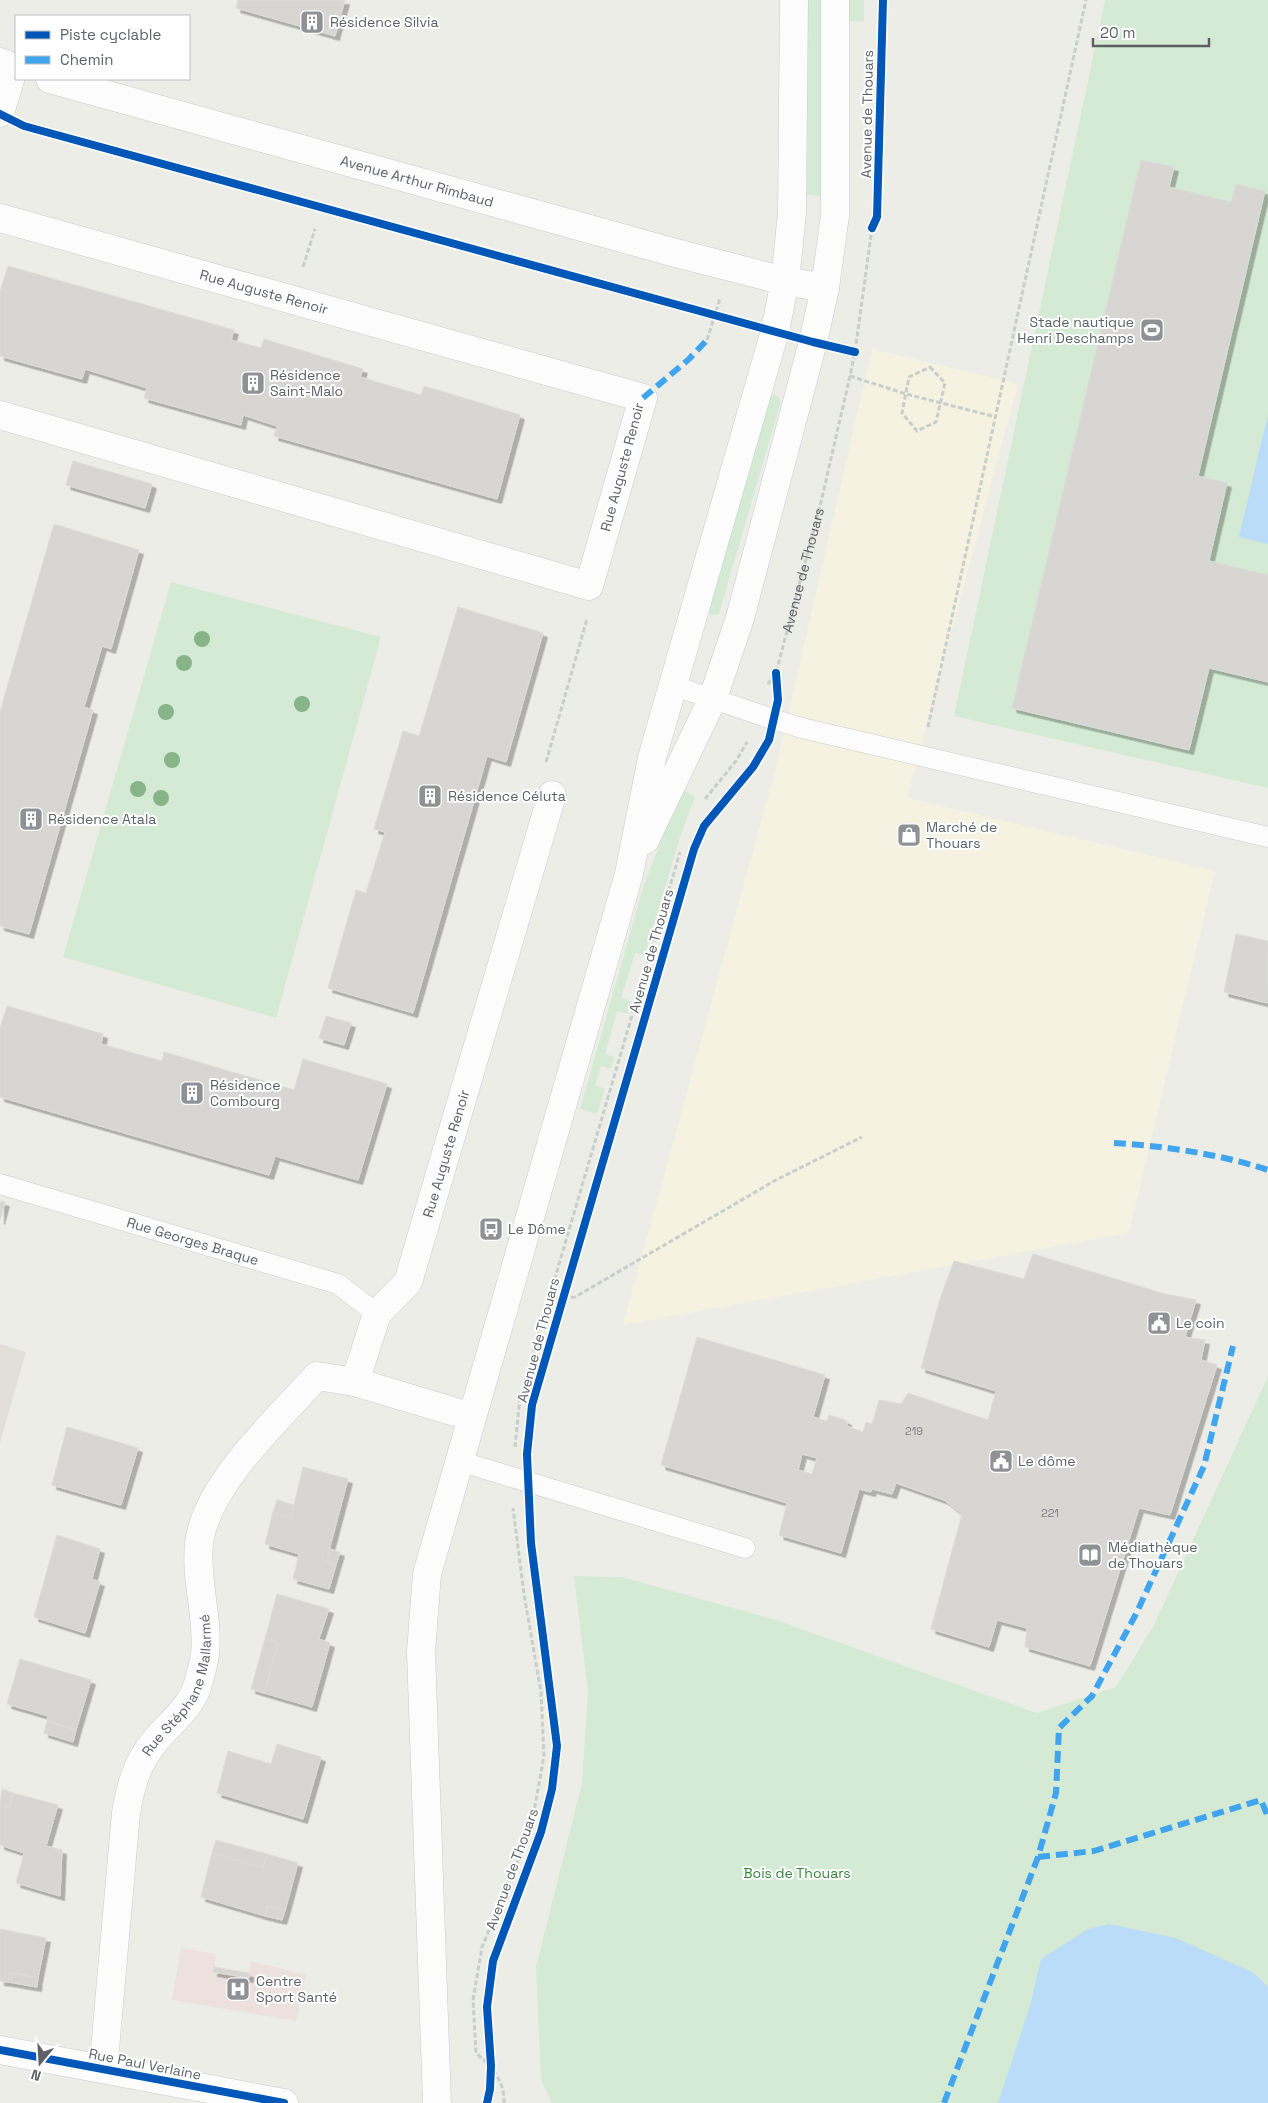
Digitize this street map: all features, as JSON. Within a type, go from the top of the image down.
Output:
[{"type":"street","points":[[437,2103],[421,1652],[427,1574],[629,874],[652,758],[769,356],[785,281],[792,212],[794,0]]},
{"type":"street","points":[[629,874],[713,698],[740,618],[813,342],[824,288],[835,215],[835,0]]},
{"type":"street","points":[[0,113],[10,66]]},
{"type":"street","name":"Avenue Arthur Rimbaud","points":[[54,80],[672,252],[785,281],[824,288]]},
{"type":"street","name":"Rue Auguste Renoir","points":[[0,218],[643,398],[589,586]]},
{"type":"street","points":[[0,415],[589,586]]},
{"type":"street","name":"Rue Auguste Renoir","points":[[355,1382],[377,1314],[408,1282],[552,795]]},
{"type":"street","name":"Rue Stéphane Mallarmé","points":[[101,2068],[106,2049],[126,1813],[131,1781],[144,1757],[178,1716],[196,1689],[205,1654],[199,1545],[204,1520],[213,1500],[238,1464],[317,1376],[355,1382]]},
{"type":"street","points":[[355,1382],[472,1417]]},
{"type":"street","name":"Rue Paul Verlaine","points":[[0,2050],[284,2103]]},
{"type":"lane","points":[[673,686],[765,717],[923,757],[1268,837]]},
{"type":"lane","name":"Rue Georges Braque","points":[[0,1184],[338,1284],[377,1314]]},
{"type":"lane","points":[[459,1461],[745,1548]]},
{"type":"path","points":[[923,757],[1086,0]]},
{"type":"path","points":[[707,340],[722,291]]},
{"type":"path","points":[[706,312],[724,317]]},
{"type":"path","points":[[813,342],[856,352]]},
{"type":"path","points":[[930,367],[945,383],[940,403],[936,422],[917,431],[902,413],[910,377],[930,367]]},
{"type":"path","points":[[850,376],[906,394],[996,418]]},
{"type":"path","points":[[552,795],[541,780],[594,595],[589,586]]},
{"type":"path","points":[[705,800],[736,761],[748,740],[765,717],[763,690],[776,673]]},
{"type":"path","points":[[515,2103],[502,2097],[500,2078],[491,2066],[476,2053],[473,2000],[482,1947],[524,1846],[535,1806],[544,1756],[542,1692],[514,1515],[512,1476],[520,1397],[680,850]]},
{"type":"path","points":[[549,1296],[562,1299],[575,1297],[776,1180],[862,1137]]},
{"type":"path","points":[[490,2056],[490,2082]]},
{"type":"shaded area","name":"Marché de Thouars","points":[[872,349],[1018,384],[907,798],[1215,871],[1129,1233],[623,1325],[775,771]]},
{"type":"shaded area","points":[[0,1344],[26,1352],[0,1443]]},
{"type":"shaded area","name":"Centre Sport Santé","points":[[181,1948],[216,1954],[214,1972],[248,1978],[251,1961],[306,1975],[296,2021],[172,2000]]},
{"type":"green space","points":[[808,0],[821,0],[821,196],[807,195]]},
{"type":"green space","points":[[846,0],[864,0],[864,21],[846,22]]},
{"type":"green space","name":"Stade nautique Henri Deschamps","points":[[1105,0],[1268,0],[1268,788],[954,716]]},
{"type":"green space","points":[[769,396],[778,396],[781,401],[719,614],[711,615],[707,611]]},
{"type":"green space","points":[[171,582],[381,637],[276,1018],[63,957]]},
{"type":"green space","points":[[681,788],[695,797],[681,834],[645,955],[635,953],[621,998],[631,1001],[627,1014],[617,1011],[605,1054],[614,1057],[611,1069],[601,1066],[595,1085],[605,1089],[597,1114],[580,1109],[643,888]]},
{"type":"green space","name":"Bois de Thouars","points":[[1268,1376],[1268,2103],[552,2103],[541,2080],[536,1967],[582,1783],[588,1692],[574,1576],[622,1577],[776,1620],[1037,1713],[1116,1687],[1154,1625]]},
{"type":"water","points":[[1268,414],[1268,544],[1239,537]]},
{"type":"water","points":[[1109,1924],[1176,1938],[1254,1973],[1268,1987],[1268,2103],[998,2103],[1030,2006],[1041,1959],[1088,1929]]},
{"type":"building","name":"Résidence Silvia","points":[[238,0],[345,0],[335,36],[236,8]]},
{"type":"building","points":[[1141,160],[1174,167],[1169,187],[1231,202],[1236,184],[1265,191],[1198,476],[1227,483],[1209,561],[1268,575],[1268,682],[1209,668],[1189,750],[1012,708]]},
{"type":"building","name":"Résidence Saint-Malo","points":[[8,266],[234,330],[231,340],[261,348],[264,339],[363,369],[360,377],[421,395],[424,386],[520,415],[497,499],[274,436],[277,426],[243,415],[241,425],[144,398],[147,388],[85,369],[82,379],[0,356],[0,292]]},
{"type":"building","points":[[73,461],[152,484],[145,508],[66,485]]},
{"type":"building","name":"Résidence Atala","points":[[54,524],[139,550],[111,649],[102,646],[84,707],[93,710],[29,934],[0,926],[0,712]]},
{"type":"building","name":"Résidence Céluta","points":[[458,607],[543,633],[506,762],[487,756],[413,1013],[328,988],[356,890],[366,893],[385,832],[374,829],[403,731],[419,736]]},
{"type":"building","points":[[1236,934],[1268,941],[1267,1003],[1224,992]]},
{"type":"building","name":"Résidence Combourg","points":[[7,1006],[103,1034],[101,1044],[162,1061],[164,1052],[294,1090],[303,1059],[387,1084],[358,1180],[275,1156],[269,1175],[0,1097],[0,1028]]},
{"type":"building","points":[[326,1016],[351,1023],[344,1045],[319,1038]]},
{"type":"building","points":[[0,1201],[5,1202],[0,1220]]},
{"type":"building","name":"Le dôme","points":[[1033,1254],[1165,1294],[1196,1300],[1185,1337],[1205,1340],[1201,1360],[1217,1365],[1170,1515],[1139,1508],[1090,1666],[1025,1647],[1027,1628],[997,1620],[989,1647],[931,1629],[962,1514],[944,1500],[896,1483],[892,1494],[872,1489],[871,1492],[859,1489],[841,1553],[779,1535],[787,1503],[661,1465],[697,1337],[825,1375],[813,1417],[827,1421],[829,1415],[843,1419],[847,1421],[847,1426],[863,1432],[866,1422],[872,1424],[879,1400],[901,1404],[908,1393],[988,1420],[996,1391],[921,1368],[940,1299],[954,1261],[1024,1279]],"holes":[[[802,1454],[817,1458],[812,1474],[798,1470]]]},
{"type":"building","points":[[67,1427],[138,1448],[121,1505],[52,1485]]},
{"type":"building","points":[[303,1467],[348,1479],[326,1562],[336,1565],[329,1589],[293,1579],[299,1554],[265,1544],[273,1512],[291,1518]]},
{"type":"building","points":[[277,1500],[294,1505],[291,1518],[273,1512]]},
{"type":"building","points":[[57,1535],[100,1549],[92,1579],[100,1582],[85,1633],[34,1617]]},
{"type":"building","points":[[330,1549],[340,1552],[336,1565],[326,1562]]},
{"type":"building","points":[[277,1594],[329,1609],[319,1639],[330,1643],[312,1707],[264,1693],[278,1643],[265,1639]]},
{"type":"building","points":[[265,1639],[278,1643],[264,1693],[251,1689]]},
{"type":"building","points":[[20,1659],[91,1680],[76,1730],[47,1721],[48,1716],[7,1704]]},
{"type":"building","points":[[47,1721],[76,1730],[73,1742],[44,1733]]},
{"type":"building","points":[[277,1744],[321,1757],[303,1819],[217,1793],[228,1751],[271,1764]]},
{"type":"building","points":[[2,1789],[13,1793],[9,1808],[0,1805]]},
{"type":"building","points":[[13,1793],[58,1805],[46,1846],[62,1850],[60,1896],[16,1883],[24,1853],[0,1845],[0,1805],[9,1808]]},
{"type":"building","points":[[216,1840],[267,1854],[263,1868],[212,1853]]},
{"type":"building","points":[[212,1853],[263,1868],[267,1854],[298,1863],[285,1911],[268,1906],[265,1916],[201,1897]]},
{"type":"building","points":[[268,1906],[285,1911],[282,1920],[265,1916]]},
{"type":"building","points":[[0,1929],[46,1938],[38,1978],[10,1972],[8,1982],[0,1981]]},
{"type":"building","points":[[214,1967],[249,1973],[249,1978],[213,1972]]},
{"type":"building","points":[[10,1972],[38,1978],[37,1987],[8,1982]]},
{"type":"marked path","points":[[643,398],[688,360],[707,340]]},
{"type":"marked path","points":[[1114,1143],[1192,1152],[1230,1159],[1268,1170]]},
{"type":"marked path","points":[[944,2103],[1038,1857],[1056,1793],[1059,1728],[1092,1696],[1136,1614],[1204,1466],[1233,1346]]},
{"type":"marked path","points":[[1038,1857],[1094,1851],[1261,1800],[1268,1817]]},
{"type":"cycle path","name":"Avenue de Thouars","points":[[872,228],[877,217],[883,0]]},
{"type":"cycle path","points":[[0,114],[24,126],[855,352]]},
{"type":"cycle path","name":"Avenue de Thouars","points":[[487,2103],[491,2066],[487,2007],[493,1961],[541,1832],[552,1789],[557,1746],[531,1543],[527,1454],[532,1405],[694,849],[704,826],[753,767],[769,740],[778,700],[776,673]]},
{"type":"cycle path","points":[[0,2050],[284,2103]]},
{"type":"place","name":"Résidence Silvia","points":[[312,22]]},
{"type":"place","name":"Stade nautique Henri Deschamps","points":[[1152,330]]},
{"type":"place","name":"Résidence Saint-Malo","points":[[253,383]]},
{"type":"place","name":"Résidence Céluta","points":[[430,796]]},
{"type":"place","name":"Résidence Atala","points":[[31,819]]},
{"type":"place","name":"Marché de Thouars","points":[[909,835]]},
{"type":"place","name":"Résidence Combourg","points":[[192,1093]]},
{"type":"place","name":"Le Dôme","points":[[491,1229]]},
{"type":"place","name":"Le coin","points":[[1159,1323]]},
{"type":"place","name":"Le dôme","points":[[1001,1461]]},
{"type":"place","name":"Médiathèque de Thouars","points":[[1090,1555]]},
{"type":"place","name":"Centre Sport Santé","points":[[238,1989]]}]
